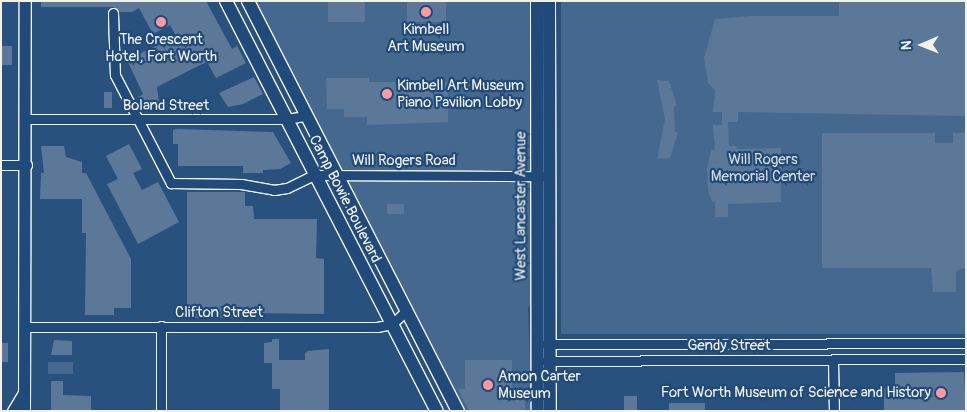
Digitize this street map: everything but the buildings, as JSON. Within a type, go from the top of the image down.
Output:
[{"type":"main road","name":"Camp Bowie Boulevard","points":[[226,1],[437,411]]},
{"type":"main road","name":"Camp Bowie Boulevard","points":[[248,1],[458,411]]},
{"type":"main road","name":"West Lancaster Avenue","points":[[537,1],[544,176]]},
{"type":"main road","name":"West Lancaster Avenue","points":[[538,411],[544,361],[544,176],[549,1]]},
{"type":"main road","points":[[247,44],[265,35]]},
{"type":"main road","points":[[258,66],[276,57]]},
{"type":"main road","name":"West Lancaster Avenue","points":[[544,361],[550,411]]},
{"type":"street","points":[[24,411],[27,327],[25,1]]},
{"type":"street","points":[[114,13],[115,75],[138,120]]},
{"type":"street","name":"Boland Street","points":[[26,119],[286,120],[306,116]]},
{"type":"street","name":"Will Rogers Road","points":[[138,120],[171,183],[242,184],[274,190],[287,188],[314,175],[544,176]]},
{"type":"street","points":[[1,165],[26,165]]},
{"type":"street","points":[[392,324],[406,311]]},
{"type":"street","name":"Clifton Street","points":[[27,327],[378,327],[392,324]]},
{"type":"street","points":[[161,326],[161,411]]},
{"type":"street","points":[[734,343],[734,360]]},
{"type":"street","points":[[921,343],[921,360]]},
{"type":"street","name":"Gendy Street","points":[[544,344],[966,343]]},
{"type":"street","name":"Gendy Street","points":[[544,361],[966,359]]},
{"type":"street","points":[[833,360],[834,411]]},
{"type":"street","points":[[13,411],[24,392]]},
{"type":"green space","points":[[253,1],[532,1],[533,299],[528,308],[532,411],[466,411],[406,301]]},
{"type":"green space","name":"Will Rogers Memorial Center","points":[[561,1],[966,1],[966,334],[561,334]]},
{"type":"green space","points":[[48,362],[73,362],[73,374],[48,374]]},
{"type":"place","name":"Kimbell Art Museum","points":[[426,12]]},
{"type":"place","name":"The Crescent Hotel, Fort Worth","points":[[161,22]]},
{"type":"place","name":"Kimbell Art Museum Piano Pavilion Lobby","points":[[387,94]]},
{"type":"place","name":"Amon Carter Museum","points":[[488,385]]},
{"type":"place","name":"Fort Worth Museum of Science and History","points":[[941,393]]}]
